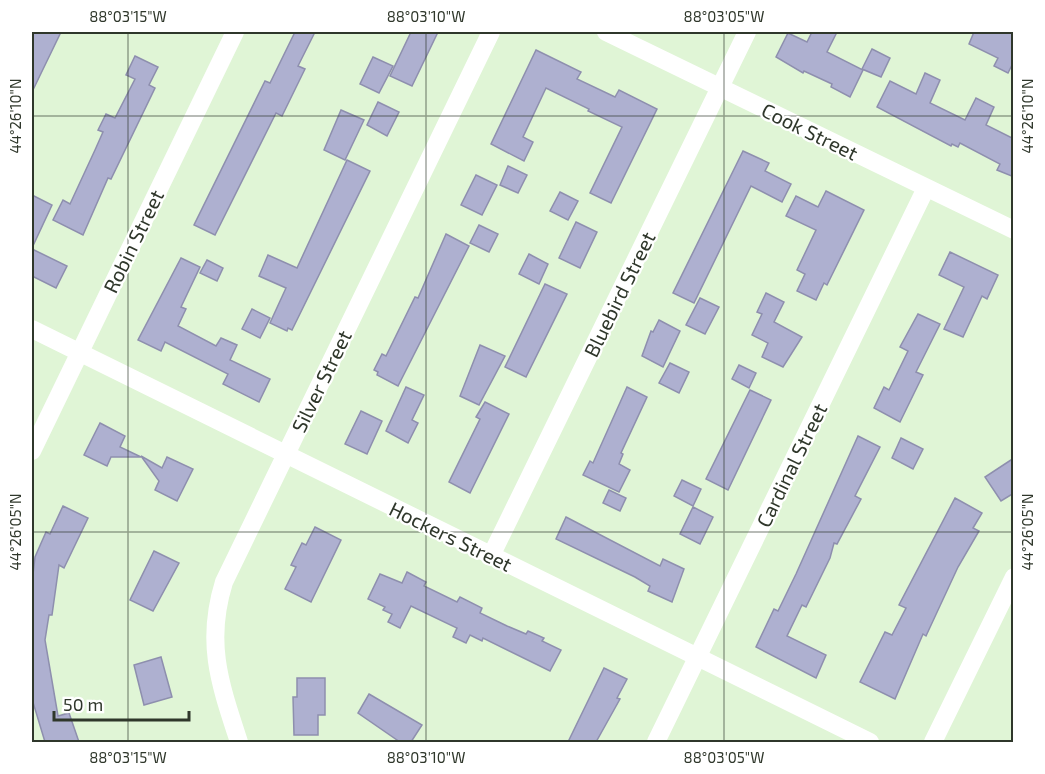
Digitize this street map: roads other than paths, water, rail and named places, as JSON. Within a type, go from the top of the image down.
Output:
[{"type":"street","name":"Robin Street","points":[[32,451],[235,32]]},
{"type":"street","name":"Silver Street","points":[[238,742],[214,657],[217,604],[224,582],[491,32]]},
{"type":"street","name":"Cook Street","points":[[606,32],[1014,230]]},
{"type":"street","name":"Bluebird Street","points":[[491,556],[747,32]]},
{"type":"street","name":"Cardinal Street","points":[[656,742],[926,188]]},
{"type":"street","name":"Hockers Street","points":[[32,329],[870,742]]},
{"type":"street","points":[[933,742],[1014,577]]}]
